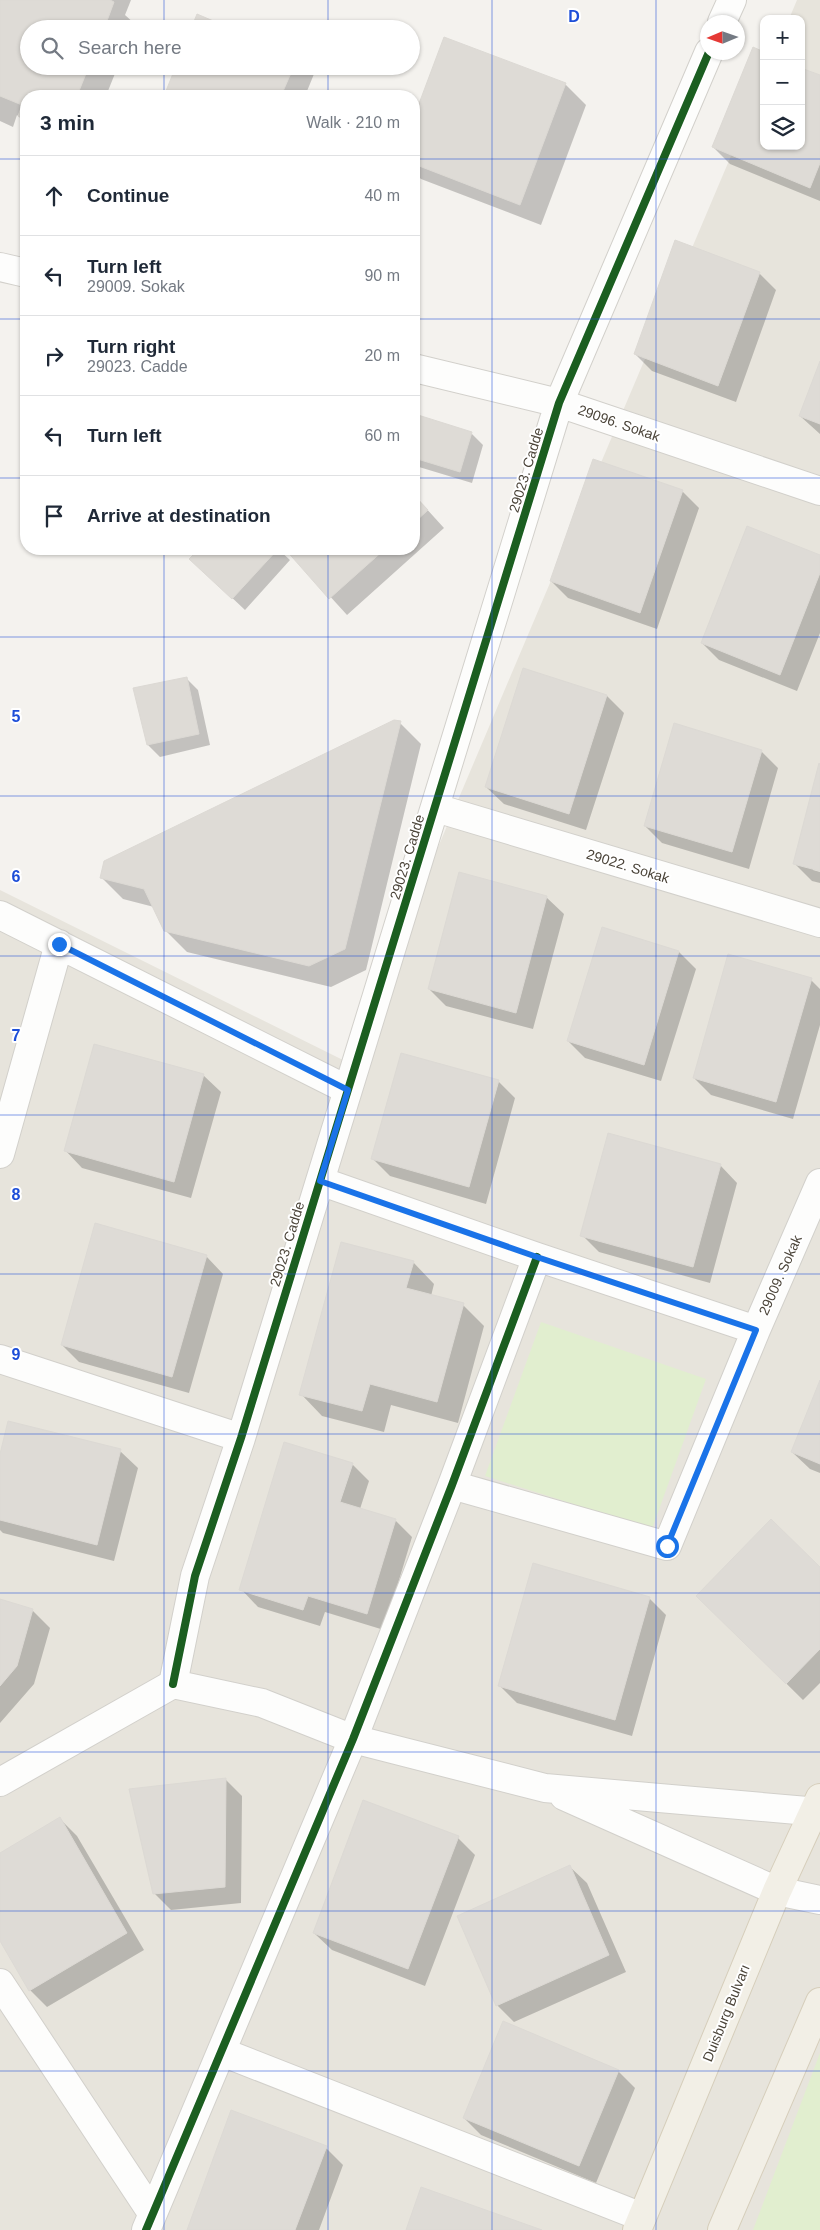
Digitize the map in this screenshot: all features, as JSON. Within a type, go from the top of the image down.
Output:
[{"type":"main road","name":"Duisburg Bulvarı","points":[[640,2224],[777,1890],[818,1807]]},
{"type":"main road","points":[[722,2230],[811,2032],[820,2002]]},
{"type":"street","points":[[725,15],[732,0]]},
{"type":"street","name":"29023. Cadde","points":[[173,1684],[195,1576],[241,1438],[559,403],[706,60]]},
{"type":"street","points":[[0,267],[20,272]]},
{"type":"street","name":"29096. Sokak","points":[[420,369],[559,403],[820,491]]},
{"type":"street","name":"29022. Sokak","points":[[436,808],[820,923]]},
{"type":"street","points":[[0,915],[348,1090]]},
{"type":"street","points":[[0,1154],[59,944]]},
{"type":"street","name":"29009. Sokak","points":[[320,1181],[537,1257],[756,1330],[820,1183]]},
{"type":"street","points":[[149,2222],[353,1739],[452,1485],[537,1257]]},
{"type":"street","points":[[452,1485],[667,1546],[756,1330]]},
{"type":"street","points":[[0,1359],[241,1438]]},
{"type":"street","points":[[0,1782],[173,1684],[262,1703],[353,1739],[545,1788],[777,1890],[820,1900]]},
{"type":"street","points":[[545,1788],[818,1807]]},
{"type":"street","points":[[0,1983],[149,2222]]},
{"type":"street","points":[[222,2052],[640,2224]]},
{"type":"shaded area","points":[[797,0],[820,0],[820,2230],[0,2230],[0,890],[347,1062],[760,87],[760,150],[805,150],[805,15],[791,15]]},
{"type":"green space","points":[[541,1322],[706,1379],[652,1529],[485,1476]]},
{"type":"green space","points":[[820,2053],[820,2230],[753,2230]]},
{"type":"building","points":[[0,0],[110,0],[114,2],[107,20],[20,20],[20,75],[85,75],[79,90],[20,90],[20,104],[0,96]]},
{"type":"building","points":[[197,14],[211,20],[195,20]]},
{"type":"building","points":[[444,37],[566,83],[520,205],[420,166],[420,101]]},
{"type":"building","points":[[753,47],[760,50],[760,150],[805,150],[805,69],[820,75],[820,163],[810,188],[712,147]]},
{"type":"building","points":[[172,75],[290,75],[284,90],[166,90]]},
{"type":"building","points":[[675,240],[760,272],[718,386],[634,354]]},
{"type":"building","points":[[820,361],[820,424],[799,416]]},
{"type":"building","points":[[420,416],[472,432],[460,472],[420,460]]},
{"type":"building","points":[[593,459],[683,490],[640,613],[550,581]]},
{"type":"building","points":[[420,501],[428,510],[420,517]]},
{"type":"building","points":[[747,526],[820,555],[820,573],[780,675],[701,643]]},
{"type":"building","points":[[193,555],[272,555],[232,599],[189,559]]},
{"type":"building","points":[[290,555],[378,555],[329,599]]},
{"type":"building","points":[[523,668],[607,695],[569,814],[485,787]]},
{"type":"building","points":[[187,677],[199,734],[147,745],[133,688]]},
{"type":"building","points":[[394,720],[401,721],[345,949],[309,966],[164,931],[144,889],[100,878],[104,861]]},
{"type":"building","points":[[674,723],[762,750],[732,852],[644,826]]},
{"type":"building","points":[[820,764],[820,871],[793,864]]},
{"type":"building","points":[[459,872],[547,896],[516,1013],[428,989]]},
{"type":"building","points":[[602,927],[679,951],[644,1065],[567,1041]]},
{"type":"building","points":[[728,954],[812,978],[776,1102],[693,1078]]},
{"type":"building","points":[[94,1044],[204,1074],[174,1182],[64,1151]]},
{"type":"building","points":[[401,1053],[499,1080],[469,1187],[371,1159]]},
{"type":"building","points":[[608,1133],[721,1164],[693,1267],[580,1236]]},
{"type":"building","points":[[95,1223],[207,1255],[172,1377],[61,1345]]},
{"type":"building","points":[[341,1242],[414,1261],[406,1288],[464,1303],[437,1402],[370,1384],[362,1411],[299,1395]]},
{"type":"building","points":[[820,1380],[820,1464],[791,1452]]},
{"type":"building","points":[[8,1421],[121,1449],[97,1545],[0,1520],[0,1454]]},
{"type":"building","points":[[284,1442],[353,1463],[340,1502],[396,1519],[367,1614],[308,1596],[303,1610],[239,1590]]},
{"type":"building","points":[[771,1519],[820,1567],[820,1649],[786,1684],[696,1596]]},
{"type":"building","points":[[533,1563],[650,1597],[615,1720],[498,1686]]},
{"type":"building","points":[[0,1599],[33,1609],[17,1666],[0,1686]]},
{"type":"building","points":[[226,1778],[225,1887],[153,1894],[129,1789]]},
{"type":"building","points":[[363,1800],[459,1836],[408,1969],[313,1933]]},
{"type":"building","points":[[60,1817],[127,1933],[29,1991],[0,1941],[0,1853]]},
{"type":"building","points":[[570,1865],[609,1955],[496,2006],[457,1916]]},
{"type":"building","points":[[503,2021],[619,2070],[579,2166],[463,2118]]},
{"type":"building","points":[[231,2110],[327,2146],[295,2230],[187,2230]]},
{"type":"building","points":[[421,2187],[542,2230],[406,2230]]},
{"type":"cycle path","points":[[173,1684],[195,1576],[241,1438],[559,403],[706,60]]},
{"type":"cycle path","points":[[146,2230],[353,1739],[452,1485],[537,1257]]},
{"type":"route","points":[[59,944],[348,1090],[320,1181],[537,1257],[756,1330],[667,1546]]}]
